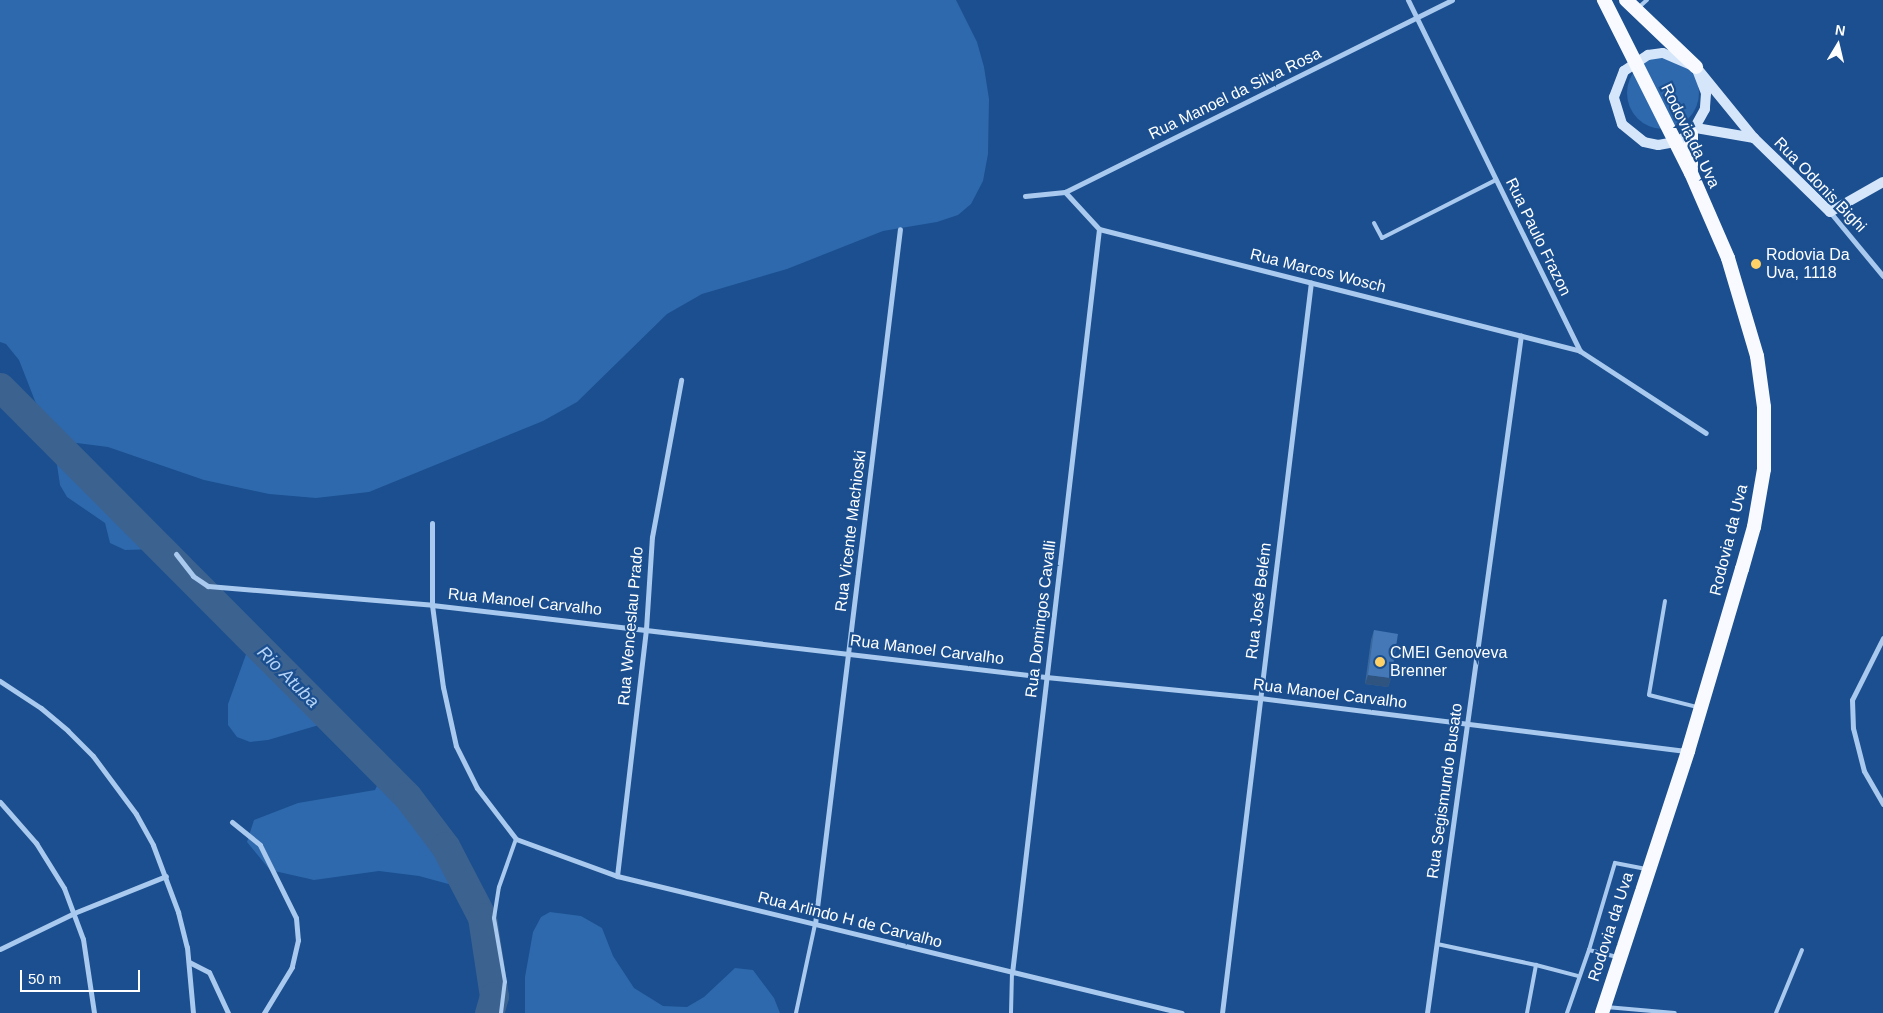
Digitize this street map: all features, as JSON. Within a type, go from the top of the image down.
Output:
[{"type":"highway","name":"Rodovia da Uva","points":[[1603,1010],[1618,957],[1688,751],[1754,527],[1764,469],[1764,407],[1757,356],[1728,258],[1691,173],[1604,0]]},
{"type":"highway","points":[[1626,0],[1696,67]]},
{"type":"highway","points":[[1691,173],[1694,131]]},
{"type":"main road","name":"Rua Odonis Bighi","points":[[1634,61],[1648,54],[1663,53],[1678,57],[1696,67],[1754,138],[1830,212]]},
{"type":"main road","points":[[1634,61],[1624,71],[1614,97],[1622,124],[1644,142],[1658,145],[1675,142],[1694,131],[1705,109],[1706,93],[1696,67]]},
{"type":"main road","name":"Rua Odonis Bighi","points":[[1694,131],[1754,138]]},
{"type":"main road","points":[[1830,212],[1883,182]]},
{"type":"street","name":"Rua Paulo Frazon","points":[[1408,0],[1580,351]]},
{"type":"street","name":"Rua Manoel da Silva Rosa","points":[[1024,196],[1065,192],[1452,0]]},
{"type":"street","points":[[1065,192],[1098,229]]},
{"type":"street","name":"Rua Odonis Bighi","points":[[1830,212],[1883,276]]},
{"type":"street","name":"Rua Vicente Machioski","points":[[815,924],[900,229]]},
{"type":"street","name":"Rua Marcos Wosch","points":[[1098,229],[1580,351]]},
{"type":"street","name":"Rua Domingos Cavalli","points":[[1012,974],[1098,229]]},
{"type":"street","name":"Rua José Belém","points":[[1222,1013],[1311,282]]},
{"type":"street","name":"Rua Segismundo Busato","points":[[1427,1013],[1521,335]]},
{"type":"street","points":[[1580,351],[1706,433]]},
{"type":"street","name":"Rua Wenceslau Prado","points":[[617,876],[646,629],[652,537],[681,380]]},
{"type":"street","points":[[432,523],[432,604],[443,686],[456,746],[477,788],[516,839]]},
{"type":"street","name":"Rua Manoel Carvalho","points":[[176,554],[193,576],[208,586],[432,604],[1046,677],[1260,698],[1688,751]]},
{"type":"street","points":[[1883,638],[1852,700],[1854,728],[1864,772],[1883,804]]},
{"type":"street","points":[[0,681],[42,708],[93,756],[136,814],[166,876],[178,912],[189,962],[193,1013]]},
{"type":"street","points":[[0,802],[19,822],[51,865],[74,913],[89,965],[94,1013]]},
{"type":"street","points":[[232,822],[260,844],[296,918],[298,940],[292,967],[264,1013]]},
{"type":"street","name":"Rua Arlindo H de Carvalho","points":[[516,839],[617,876],[1012,974],[1182,1013]]},
{"type":"street","points":[[0,949],[74,913],[166,876]]},
{"type":"street","points":[[189,962],[209,972],[228,1013]]},
{"type":"lane","points":[[1636,10],[1647,0]]},
{"type":"lane","points":[[1374,223],[1382,238],[1496,180]]},
{"type":"lane","points":[[1665,601],[1649,696],[1700,708]]},
{"type":"lane","points":[[501,1013],[505,982],[494,918],[499,887],[516,839]]},
{"type":"lane","points":[[1567,1013],[1578,976],[1589,950],[1615,863],[1647,869]]},
{"type":"lane","points":[[796,1013],[815,924]]},
{"type":"lane","points":[[1437,944],[1578,976]]},
{"type":"lane","points":[[1589,950],[1618,957]]},
{"type":"lane","points":[[1776,1013],[1802,950]]},
{"type":"lane","points":[[1527,1013],[1536,965]]},
{"type":"lane","name":"Rua Domingos Cavalli","points":[[1011,1013],[1012,974]]},
{"type":"lane","points":[[1603,1010],[1675,1013]]},
{"type":"shaded area","points":[[0,0],[956,0],[977,42],[984,67],[989,99],[988,154],[983,181],[971,204],[958,215],[937,222],[883,231],[787,269],[702,294],[667,314],[577,402],[543,421],[369,492],[316,498],[269,494],[204,480],[108,447],[61,441],[53,450],[60,461],[156,549],[125,550],[110,543],[105,523],[67,497],[60,485],[57,465],[46,429],[19,360],[6,344],[0,342]]},
{"type":"shaded area","points":[[1670,57],[1689,67],[1697,79],[1699,93],[1697,107],[1689,119],[1677,127],[1656,129],[1637,119],[1629,107],[1627,86],[1637,67],[1649,59]]},
{"type":"shaded area","points":[[252,638],[336,720],[268,740],[250,742],[237,737],[228,725],[228,704]]},
{"type":"shaded area","points":[[385,769],[426,815],[463,888],[419,876],[379,871],[314,880],[270,870],[247,842],[254,820],[298,803],[375,790]]},
{"type":"shaded area","points":[[550,912],[581,916],[602,928],[613,956],[634,988],[663,1006],[687,1007],[704,997],[735,968],[753,970],[774,998],[780,1013],[525,1013],[525,977],[533,932],[541,917]]},
{"type":"building","points":[[1374,630],[1398,634],[1391,678],[1368,675]]},
{"type":"waterway","name":"Rio Atuba","points":[[0,387],[407,796],[445,846],[482,917],[494,996],[489,1013]]},
{"type":"place","name":"Rodovia Da Uva, 1118","points":[[1756,264]]},
{"type":"place","name":"CMEI Genoveva Brenner","points":[[1380,662]]}]
